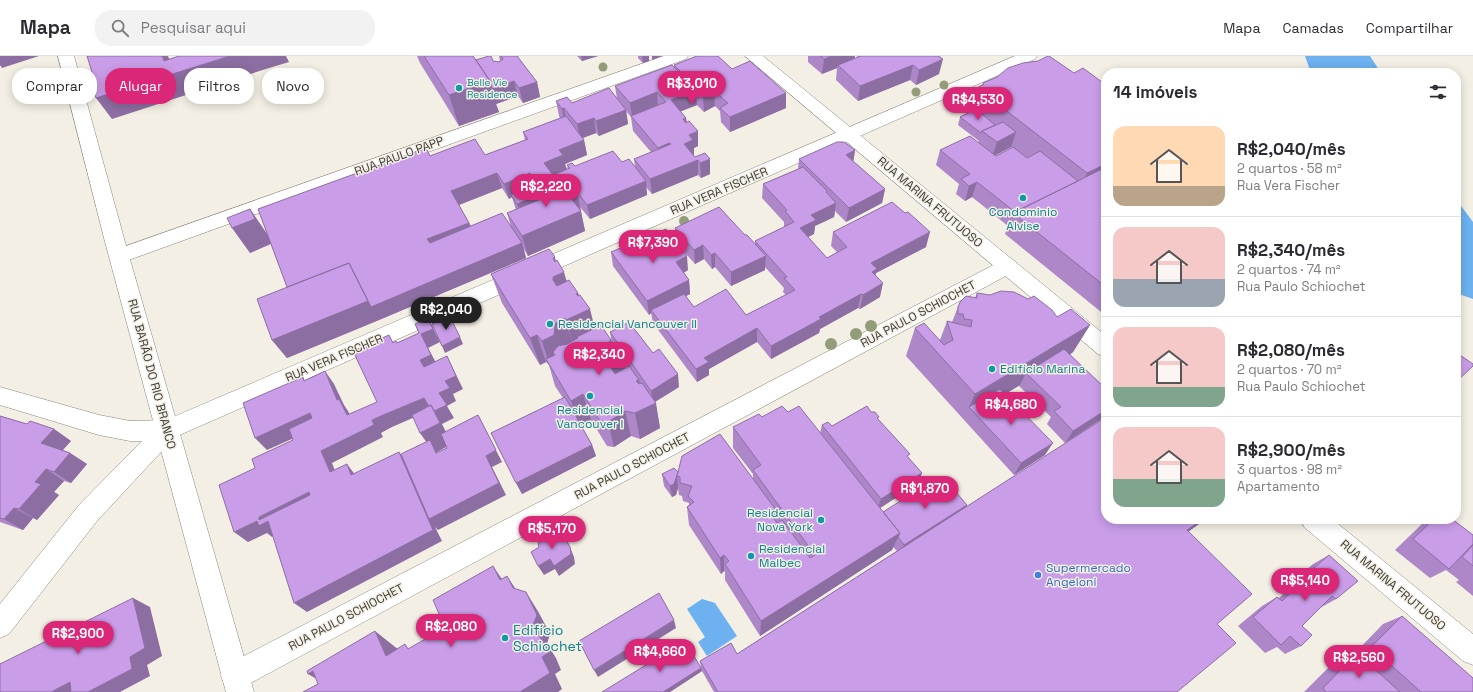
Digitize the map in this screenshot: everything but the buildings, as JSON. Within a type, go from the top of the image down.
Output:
[{"type":"street","name":"RUA BARÃO DO RIO BRANCO","points":[[66,56],[119,256],[237,684]]},
{"type":"street","name":"RUA PAULO PAPP","points":[[119,256],[680,56]]},
{"type":"street","name":"RUA MARINA FRUTUOSO","points":[[753,56],[1101,344]]},
{"type":"street","name":"RUA VERA FISCHER","points":[[167,430],[1029,56]]},
{"type":"street","name":"RUA PAULO SCHIOCHET","points":[[237,684],[1008,266]]},
{"type":"street","points":[[0,396],[105,426],[130,431],[167,430]]},
{"type":"street","points":[[0,625],[88,514],[167,430]]},
{"type":"street","name":"RUA MARINA FRUTUOSO","points":[[1319,524],[1473,651]]},
{"type":"water","points":[[1305,56],[1370,56],[1378,68],[1309,68]]},
{"type":"water","points":[[1461,206],[1473,222],[1473,299],[1461,295]]},
{"type":"water","points":[[702,599],[715,603],[737,636],[707,656],[698,642],[705,637],[687,609]]},
{"type":"place","name":"Belle Vie Residence","points":[[459,88]]},
{"type":"place","name":"Condominio Alvise","points":[[1023,198]]},
{"type":"place","name":"Residencial Vancouver II","points":[[550,324]]},
{"type":"place","name":"Edifício Marina","points":[[992,369]]},
{"type":"place","name":"Residencial Vancouver I","points":[[590,396]]},
{"type":"place","name":"Residencial Nova York","points":[[821,520]]},
{"type":"place","name":"Residencial Malbec","points":[[751,556]]},
{"type":"place","name":"Supermercado Angeloni","points":[[1038,575]]},
{"type":"place","name":"Edifício Schiochet","points":[[505,638]]}]
